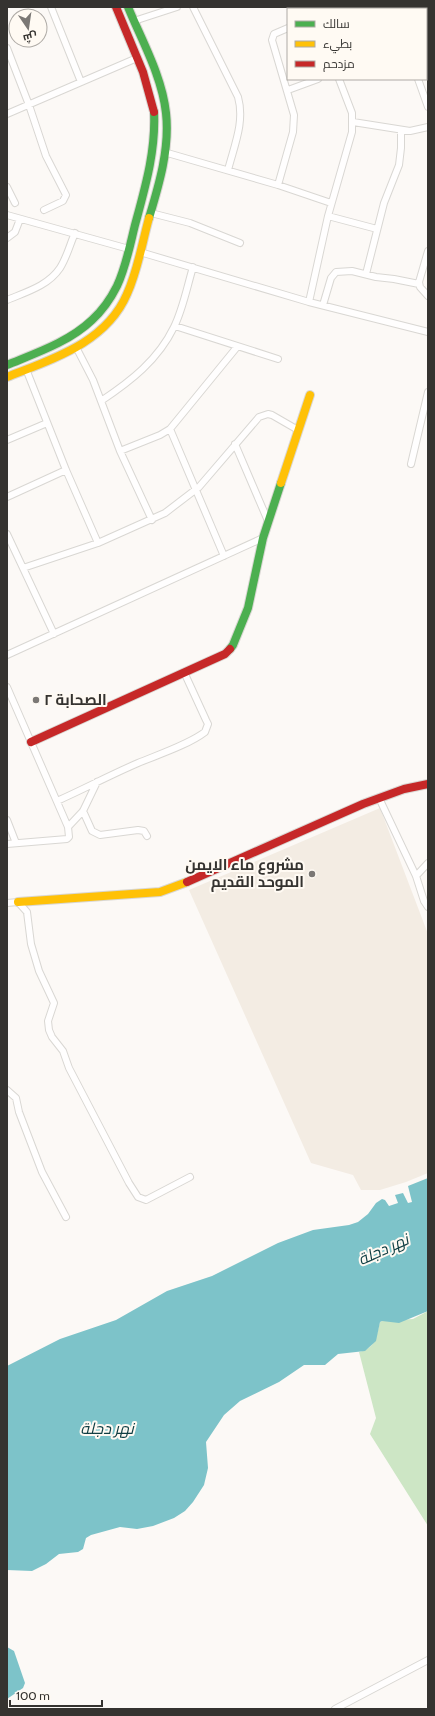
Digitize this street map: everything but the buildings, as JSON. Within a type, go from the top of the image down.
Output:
[{"type":"street","points":[[51,7],[81,82]]},
{"type":"street","points":[[7,365],[63,340],[88,324],[102,310],[113,294],[124,267],[152,158],[155,135],[152,102],[146,80],[116,7]]},
{"type":"street","points":[[7,377],[76,348],[97,334],[114,316],[127,294],[135,270],[151,213],[164,152],[167,127],[164,100],[160,87],[128,7]]},
{"type":"street","points":[[134,21],[177,7]]},
{"type":"street","points":[[193,7],[240,104],[239,127],[228,170]]},
{"type":"street","points":[[278,185],[295,124],[288,90],[272,40],[274,34],[287,28]]},
{"type":"street","points":[[7,48],[29,105],[46,156],[66,195],[63,201],[44,210]]},
{"type":"street","points":[[7,114],[137,58]]},
{"type":"street","points":[[288,90],[313,80]]},
{"type":"street","points":[[309,302],[331,203],[350,142],[353,122],[349,103],[339,80]]},
{"type":"street","points":[[418,80],[428,105]]},
{"type":"street","points":[[353,122],[415,131],[428,127]]},
{"type":"street","points":[[366,274],[386,196],[399,166],[401,130]]},
{"type":"street","points":[[164,152],[278,185],[331,203]]},
{"type":"street","points":[[7,187],[15,203]]},
{"type":"street","points":[[151,213],[190,223],[240,243]]},
{"type":"street","points":[[7,215],[129,248]]},
{"type":"street","points":[[328,216],[377,229]]},
{"type":"street","points":[[7,238],[15,232],[20,219]]},
{"type":"street","points":[[7,300],[42,284],[55,274],[64,261],[75,233]]},
{"type":"street","points":[[419,284],[428,251]]},
{"type":"street","points":[[140,252],[323,306],[428,332]]},
{"type":"street","points":[[124,267],[135,270]]},
{"type":"street","points":[[101,401],[128,382],[150,362],[167,339],[174,326],[192,267]]},
{"type":"street","points":[[323,306],[331,278],[334,273],[352,271],[419,284],[428,296]]},
{"type":"street","points":[[174,326],[278,359]]},
{"type":"street","points":[[120,451],[160,435],[170,429],[237,347]]},
{"type":"street","points":[[76,348],[88,369],[120,451],[152,520]]},
{"type":"street","points":[[26,369],[46,423],[98,543]]},
{"type":"street","points":[[412,464],[428,392]]},
{"type":"street","points":[[31,742],[225,654],[233,646],[248,608],[268,521],[310,395]]},
{"type":"street","points":[[23,568],[98,543],[165,513],[195,490],[234,444],[256,420],[263,415],[272,415],[298,430]]},
{"type":"street","points":[[7,440],[46,423]]},
{"type":"street","points":[[170,429],[224,556]]},
{"type":"street","points":[[234,444],[268,521]]},
{"type":"street","points":[[7,497],[66,470]]},
{"type":"street","points":[[7,534],[54,634]]},
{"type":"street","points":[[7,655],[263,538]]},
{"type":"street","points":[[56,801],[110,775],[180,745],[205,732],[208,724],[184,672]]},
{"type":"street","points":[[7,687],[68,827],[69,837],[67,839],[7,844]]},
{"type":"street","points":[[68,827],[83,811],[98,782]]},
{"type":"street","points":[[7,903],[160,892],[178,886],[379,798],[428,784]]},
{"type":"street","points":[[379,798],[416,876],[424,901],[428,907]]},
{"type":"street","points":[[83,811],[90,827],[96,834],[104,836],[141,830],[148,836]]},
{"type":"street","points":[[7,820],[16,843]]},
{"type":"street","points":[[416,876],[428,863]]},
{"type":"street","points":[[18,902],[27,912],[31,944],[39,971],[54,1003],[48,1021],[52,1037],[63,1051],[69,1068],[129,1184],[138,1197],[146,1200],[190,1178]]},
{"type":"street","points":[[7,1090],[16,1098],[19,1112],[42,1172],[66,1217]]},
{"type":"street","points":[[335,1709],[428,1660]]},
{"type":"shaded area","points":[[380,808],[428,934],[428,1173],[380,1190],[361,1190],[353,1175],[311,1163],[189,890]]},
{"type":"green space","points":[[428,1311],[428,1526],[370,1434],[376,1418],[359,1352],[369,1348],[372,1345],[380,1322],[413,1319]]},
{"type":"water","name":"نهر دجلة","points":[[428,1178],[428,1311],[399,1323],[382,1321],[380,1322],[376,1341],[365,1351],[338,1354],[325,1365],[304,1365],[279,1382],[240,1401],[224,1415],[206,1442],[208,1468],[204,1485],[185,1511],[174,1518],[153,1526],[137,1529],[120,1527],[91,1535],[86,1538],[83,1549],[78,1552],[59,1554],[46,1564],[32,1571],[7,1570],[7,1366],[60,1339],[116,1320],[167,1291],[212,1276],[278,1243],[313,1230],[349,1225],[358,1222],[368,1214],[376,1203],[382,1199],[385,1200],[389,1206],[398,1203],[395,1195],[403,1193],[408,1203],[412,1202],[408,1186]]},
{"type":"water","points":[[7,1647],[14,1651],[25,1683],[23,1688],[7,1699]]},
{"type":"traffic: fast","points":[[128,7],[156,72],[164,99],[166,113],[167,126],[163,166],[149,218]]},
{"type":"traffic: fast","points":[[7,365],[41,351],[73,335],[96,316],[112,295],[125,264],[146,183],[152,155],[154,112]]},
{"type":"traffic: fast","points":[[230,649],[248,608],[263,538],[281,483]]},
{"type":"traffic: slow","points":[[7,377],[59,356],[92,337],[106,325],[118,311],[131,285],[149,218]]},
{"type":"traffic: slow","points":[[281,483],[310,395]]},
{"type":"traffic: slow","points":[[18,902],[160,892],[187,882]]},
{"type":"traffic: jam","points":[[116,7],[143,72],[154,112]]},
{"type":"traffic: jam","points":[[31,742],[225,654],[230,649]]},
{"type":"traffic: jam","points":[[187,882],[363,804],[404,789],[428,784]]},
{"type":"place","name":"الصحابة ٢","points":[[36,700]]},
{"type":"place","name":"مشروع ماء الايمن الموحد القديم","points":[[312,874]]}]
